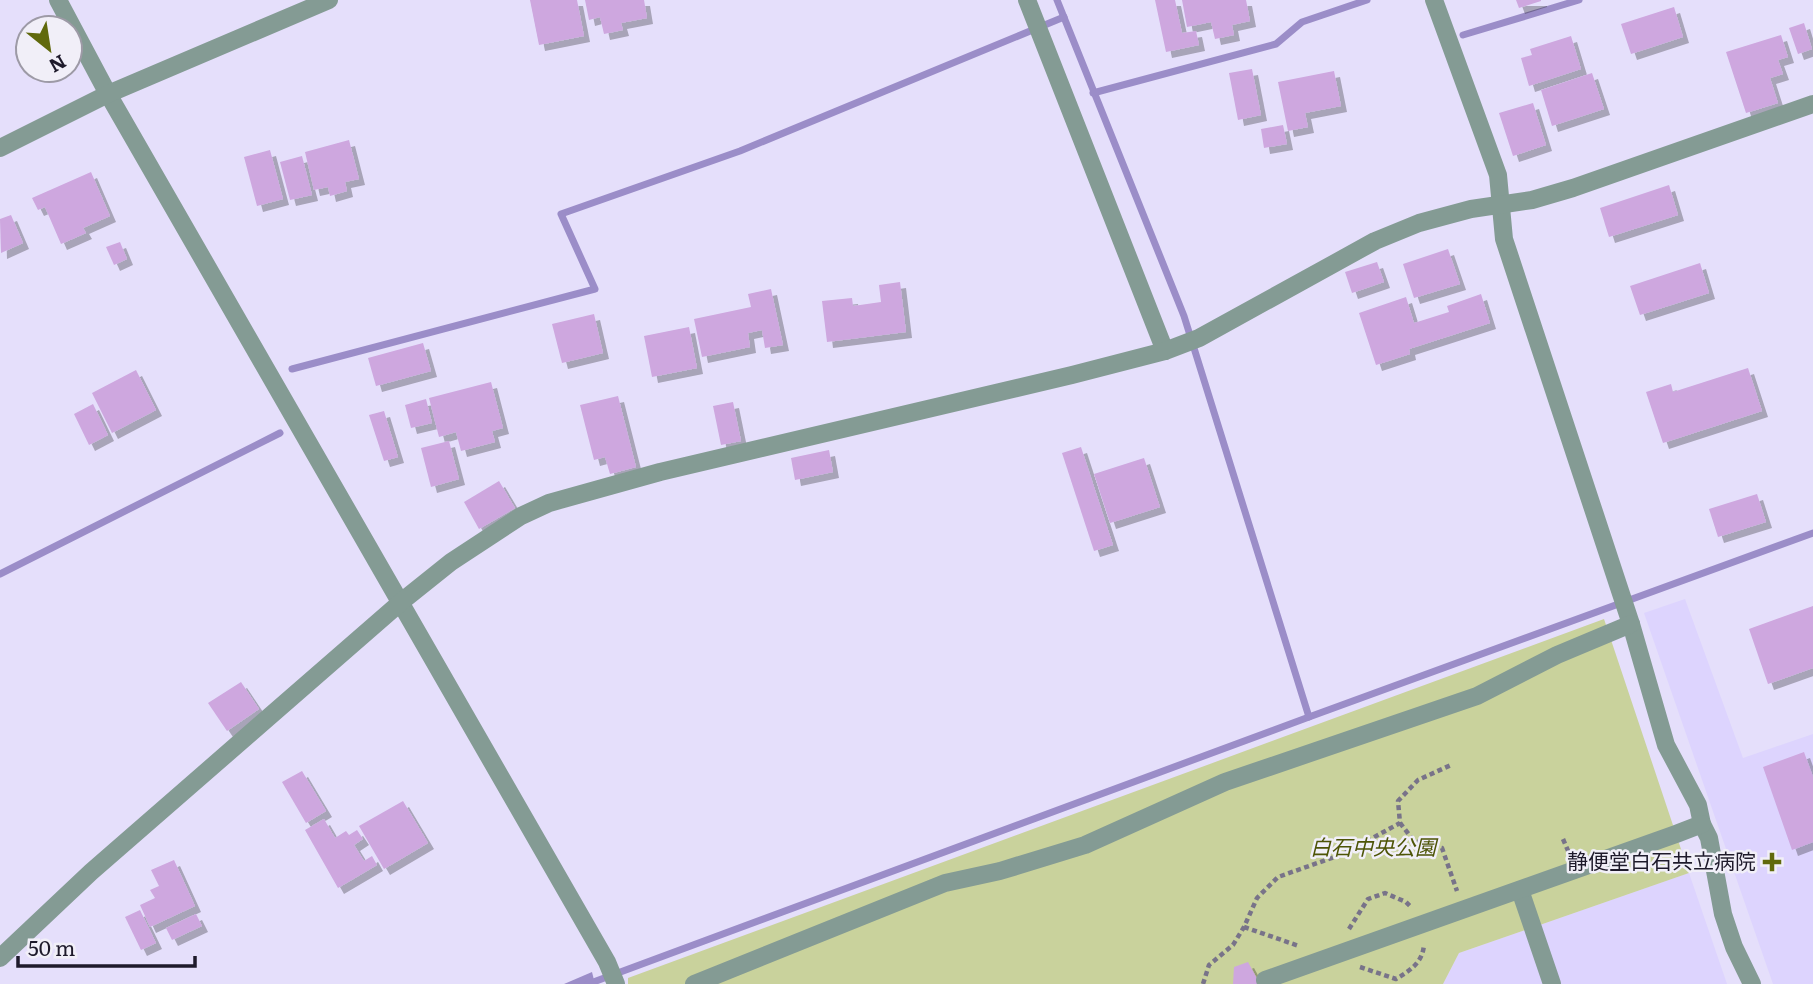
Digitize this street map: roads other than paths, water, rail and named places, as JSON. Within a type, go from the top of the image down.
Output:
[{"type":"street","points":[[58,0],[108,94],[607,962],[615,984]]},
{"type":"street","points":[[0,148],[108,94],[329,0]]},
{"type":"street","points":[[1027,0],[1173,349]]},
{"type":"street","points":[[1434,0],[1498,175],[1504,239],[1615,574],[1667,745],[1698,805],[1702,824],[1709,838],[1723,914],[1734,947],[1752,984]]},
{"type":"street","points":[[0,958],[91,872],[401,602],[451,562],[521,516],[549,503],[660,472],[1173,349],[1199,338],[1375,241],[1419,223],[1471,209],[1532,200],[1573,188],[1813,104]]},
{"type":"street","points":[[694,984],[945,883],[1000,872],[1085,845],[1225,782],[1477,696],[1557,655],[1631,624]]},
{"type":"street","points":[[1265,981],[1702,824]]},
{"type":"street","points":[[1520,890],[1552,984]]},
{"type":"waterway","points":[[1057,0],[1184,316],[1309,717]]},
{"type":"waterway","points":[[1093,93],[1276,44],[1302,22],[1367,0]]},
{"type":"waterway","points":[[1463,35],[1579,0]]},
{"type":"waterway","points":[[292,369],[595,289],[561,214],[740,151],[1064,17]]},
{"type":"waterway","points":[[0,574],[280,433]]},
{"type":"waterway","points":[[588,984],[1813,533]]},
{"type":"place","name":"静便堂白石共立病院","points":[[1772,862]]},
{"type":"park label","name":"白石中央公園","points":[[1373,848]]}]
